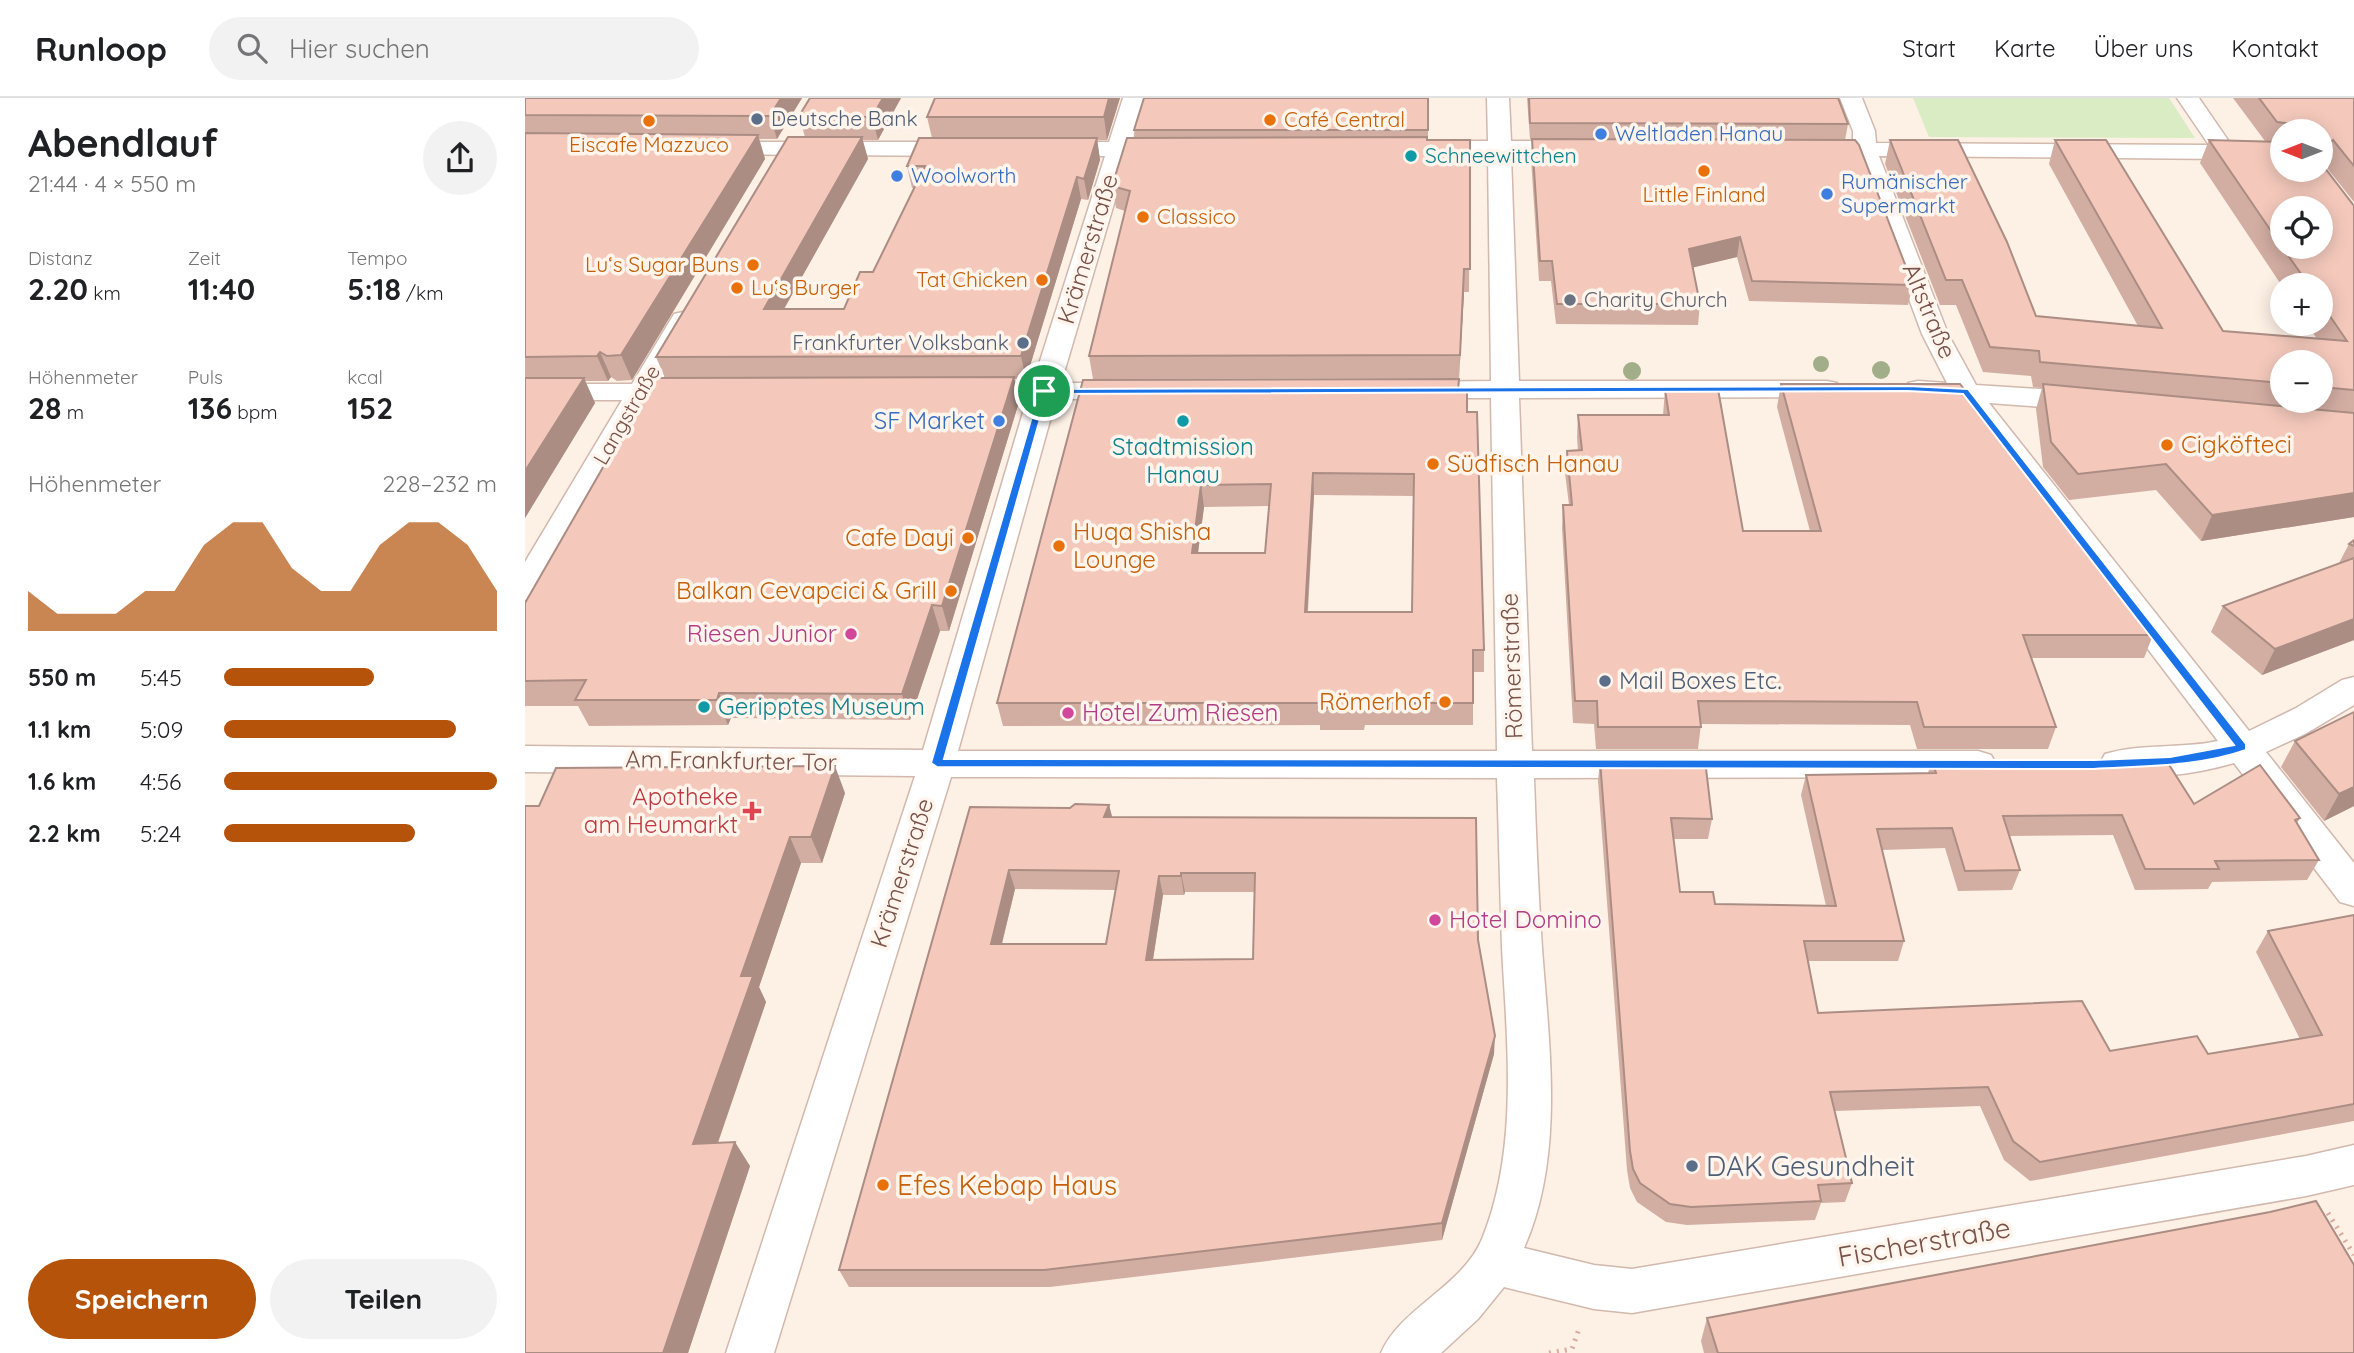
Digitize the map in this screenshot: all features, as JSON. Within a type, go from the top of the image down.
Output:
[{"type":"street","name":"Krämerstraße","points":[[750,1353],[937,763],[1044,391],[1134,98]]},
{"type":"street","name":"Römerstraße","points":[[1405,1353],[1443,1321],[1494,1263],[1512,1215],[1521,1174],[1529,1088],[1515,764],[1498,98]]},
{"type":"street","name":"Altstraße","points":[[1851,98],[1864,131],[1865,149],[1935,334],[1965,391],[2354,891]]},
{"type":"street","points":[[2188,98],[2225,152]]},
{"type":"street","points":[[689,148],[791,139],[979,149]]},
{"type":"street","points":[[771,173],[791,139]]},
{"type":"street","points":[[1404,148],[1604,148]]},
{"type":"street","points":[[1021,149],[1200,149]]},
{"type":"street","points":[[1794,149],[2225,152],[2270,155]]},
{"type":"street","name":"Langstraße","points":[[525,589],[694,302]]},
{"type":"street","points":[[1385,390],[1853,388]]},
{"type":"street","points":[[1894,388],[1965,391],[2111,404]]},
{"type":"street","points":[[946,391],[1153,391]]},
{"type":"street","points":[[525,392],[724,392]]},
{"type":"street","points":[[2081,764],[2170,761],[2229,752],[2299,723],[2354,689]]},
{"type":"street","name":"Am Frankfurter Tor","points":[[525,759],[937,763],[2013,764]]},
{"type":"street","name":"Fischerstraße","points":[[1494,1263],[1594,1287],[1632,1291],[2279,1181],[2354,1165]]},
{"type":"green space","points":[[1913,98],[2169,98],[2195,138],[1929,137]]},
{"type":"building","points":[[525,98],[781,98],[770,116],[525,115]]},
{"type":"building","points":[[810,98],[883,98],[872,117],[799,116]]},
{"type":"building","points":[[935,98],[1109,98],[1104,117],[927,117]]},
{"type":"building","points":[[1144,98],[1428,98],[1428,130],[1134,130]]},
{"type":"building","points":[[1529,98],[1838,98],[1848,124],[1530,123]]},
{"type":"building","points":[[2259,98],[2354,98],[2354,166],[2333,140],[2333,119],[2275,119]]},
{"type":"building","points":[[525,133],[758,135],[621,355],[607,356],[600,352],[597,356],[525,357]]},
{"type":"building","points":[[788,137],[862,137],[764,309],[844,309],[860,272],[873,272],[925,166],[907,166],[919,138],[1097,138],[1084,179],[1077,177],[1021,356],[656,357]]},
{"type":"building","points":[[1427,137],[1427,140],[1470,140],[1470,269],[1464,269],[1460,355],[1089,356],[1130,191],[1112,186],[1127,138]]},
{"type":"building","points":[[1532,139],[1855,140],[1913,285],[1752,281],[1740,237],[1689,249],[1700,304],[1557,304],[1552,261],[1540,261]]},
{"type":"building","points":[[1890,140],[1958,140],[2007,242],[2036,316],[2162,328],[2055,140],[2106,140],[2223,331],[2347,341],[2333,321],[2333,273],[2300,273],[2291,259],[2333,259],[2333,196],[2270,196],[2270,229],[2209,140],[2270,142],[2270,182],[2333,182],[2333,179],[2354,206],[2354,390],[2333,388],[2333,350],[2270,350],[2270,382],[2040,362],[2039,351],[1990,347],[1962,280],[1946,280]]},
{"type":"building","points":[[1014,377],[942,606],[932,605],[902,694],[719,693],[717,700],[575,700],[586,680],[525,681],[525,603],[652,382],[645,378]]},
{"type":"building","points":[[525,378],[584,378],[525,471]]},
{"type":"building","points":[[1459,379],[1458,391],[1467,391],[1467,412],[1477,412],[1484,650],[1473,650],[1473,703],[1364,703],[1363,708],[1318,708],[1319,703],[997,703],[1083,380]],"holes":[[[1313,473],[1414,474],[1412,612],[1305,612]],[[1271,484],[1265,553],[1192,553],[1201,485]]]},
{"type":"building","points":[[1781,384],[1960,384],[2153,635],[2023,635],[2056,727],[1924,727],[1917,702],[1698,701],[1701,727],[1598,727],[1597,701],[1575,701],[1563,505],[1572,505],[1567,451],[1582,450],[1578,415],[1669,415],[1665,390],[1718,389],[1743,531],[1821,531]]},
{"type":"building","points":[[2043,384],[2270,405],[2270,413],[2354,413],[2354,493],[2212,515],[2166,464],[2078,474],[2051,442]]},
{"type":"building","points":[[2354,558],[2354,619],[2275,649],[2223,606]]},
{"type":"building","points":[[2354,712],[2354,787],[2339,794],[2295,741]]},
{"type":"building","points":[[1600,760],[1705,760],[1712,819],[1671,818],[1680,892],[1713,892],[1715,904],[1836,906],[1806,775],[1936,773],[1932,760],[2166,760],[2194,804],[2260,765],[2300,818],[2295,820],[2319,860],[2215,861],[2219,869],[2145,869],[2122,815],[2003,816],[2020,870],[1965,871],[1952,828],[1877,829],[1904,941],[1804,941],[1818,1013],[2082,1001],[2110,1051],[2197,1036],[2208,1054],[2322,1035],[2268,931],[2354,915],[2354,1104],[2040,1162],[2013,1141],[1988,1087],[1830,1092],[1852,1183],[1818,1185],[1821,1201],[1691,1207],[1670,1204],[1640,1183],[1633,1169],[1630,1151]]},
{"type":"building","points":[[835,766],[811,837],[790,837],[741,976],[753,976],[693,1144],[735,1142],[663,1353],[525,1353],[525,806],[539,806],[556,768]]},
{"type":"building","points":[[1075,804],[1109,805],[1104,817],[1476,818],[1478,940],[1495,1036],[1442,1223],[1044,1270],[839,1270],[970,807],[1070,808]],"holes":[[[1009,870],[1119,871],[1106,944],[991,944]],[[1181,873],[1255,873],[1253,959],[1146,960],[1159,876],[1181,876]]]},
{"type":"building","points":[[2316,1201],[2354,1265],[2354,1353],[1718,1353],[1707,1318],[2270,1212]]},
{"type":"place","name":"Deutsche Bank","points":[[757,119]]},
{"type":"place","name":"Café Central","points":[[1270,120]]},
{"type":"place","name":"Eiscafe Mazzuco","points":[[649,121]]},
{"type":"place","name":"Weltladen Hanau","points":[[1601,134]]},
{"type":"place","name":"Schneewittchen","points":[[1411,156]]},
{"type":"place","name":"Little Finland","points":[[1704,171]]},
{"type":"place","name":"Woolworth","points":[[897,176]]},
{"type":"place","name":"Rumänischer Supermarkt","points":[[1827,194]]},
{"type":"place","name":"Classico","points":[[1143,217]]},
{"type":"place","name":"Lu‘s Sugar Buns","points":[[753,265]]},
{"type":"place","name":"Tat Chicken","points":[[1042,280]]},
{"type":"place","name":"Lu‘s Burger","points":[[737,288]]},
{"type":"place","name":"Charity Church","points":[[1570,300]]},
{"type":"place","name":"Frankfurter Volksbank","points":[[1023,343]]},
{"type":"place","name":"SF Market","points":[[999,421]]},
{"type":"place","name":"Stadtmission Hanau","points":[[1183,421]]},
{"type":"place","name":"Cigköfteci","points":[[2167,445]]},
{"type":"place","name":"Südfisch Hanau","points":[[1433,464]]},
{"type":"place","name":"Cafe Dayi","points":[[968,538]]},
{"type":"place","name":"Huqa Shisha Lounge","points":[[1059,546]]},
{"type":"place","name":"Balkan Cevapcici & Grill","points":[[951,591]]},
{"type":"place","name":"Riesen Junior","points":[[851,634]]},
{"type":"place","name":"Mail Boxes Etc.","points":[[1605,681]]},
{"type":"place","name":"Römerhof","points":[[1445,702]]},
{"type":"place","name":"Geripptes Museum","points":[[704,707]]},
{"type":"place","name":"Hotel Zum Riesen","points":[[1068,713]]},
{"type":"place","name":"Apotheke am Heumarkt","points":[[752,811]]},
{"type":"place","name":"Hotel Domino","points":[[1435,920]]},
{"type":"place","name":"DAK Gesundheit","points":[[1692,1166]]},
{"type":"place","name":"Efes Kebap Haus","points":[[883,1185]]},
{"type":"route","points":[[1908,388],[1965,391],[2242,747],[2229,752],[2170,761],[2094,765],[1374,766],[937,763],[1044,391],[1908,388]]}]
